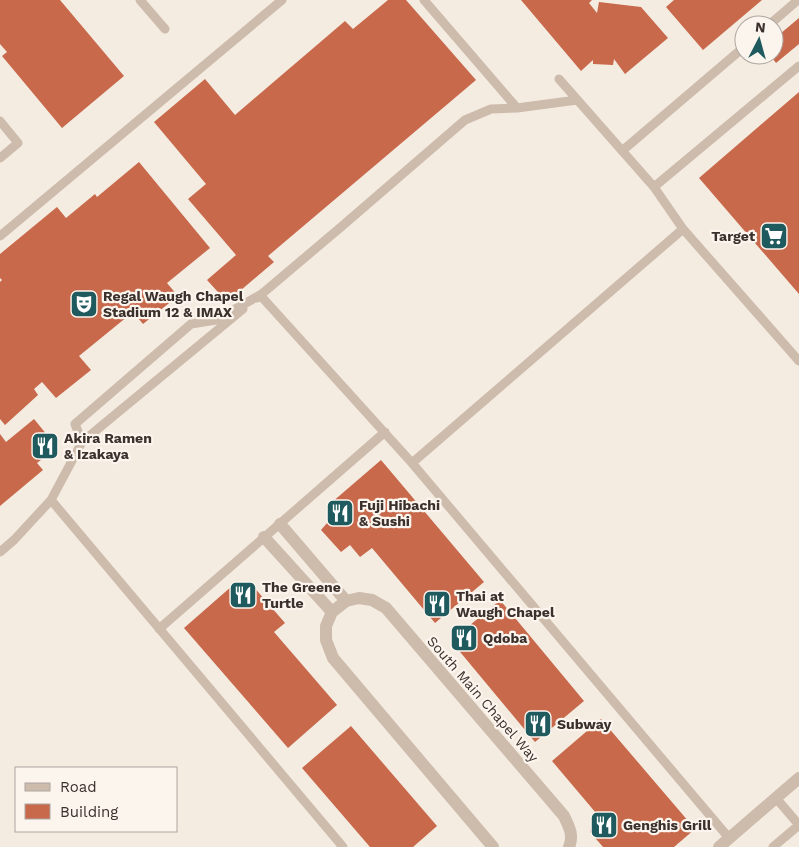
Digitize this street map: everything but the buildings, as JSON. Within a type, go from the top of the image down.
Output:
[{"type":"street","points":[[280,524],[346,600],[332,612],[326,626],[326,640],[333,658],[493,847]]},
{"type":"street","points":[[264,537],[332,612]]},
{"type":"street","name":"South Main Chapel Way","points":[[346,600],[359,598],[372,600],[386,608],[564,816],[570,828],[572,840],[569,847]]},
{"type":"street","points":[[719,847],[799,778]]},
{"type":"lane","points":[[140,0],[165,30]]},
{"type":"lane","points":[[0,236],[282,0]]},
{"type":"lane","points":[[424,0],[517,108]]},
{"type":"lane","points":[[781,15],[798,0]]},
{"type":"lane","points":[[622,151],[734,56]]},
{"type":"lane","points":[[654,187],[799,66]]},
{"type":"lane","points":[[559,79],[654,187],[683,229],[799,361]]},
{"type":"lane","points":[[0,552],[14,540],[51,500],[82,442],[342,227],[465,120],[491,109],[517,108],[577,100]]},
{"type":"lane","points":[[0,122],[18,143],[0,158]]},
{"type":"lane","points":[[412,463],[683,229]]},
{"type":"lane","points":[[260,295],[412,463],[729,838]]},
{"type":"lane","points":[[82,442],[75,424],[192,324],[216,320],[260,295]]},
{"type":"lane","points":[[159,629],[385,432]]},
{"type":"lane","points":[[51,500],[343,847]]},
{"type":"lane","points":[[774,847],[799,825],[776,798]]},
{"type":"place","name":"Target","points":[[774,236]]},
{"type":"place","name":"Regal Waugh Chapel Stadium 12 & IMAX","points":[[84,304]]},
{"type":"place","name":"Akira Ramen & Izakaya","points":[[45,446]]},
{"type":"place","name":"Fuji Hibachi & Sushi","points":[[340,513]]},
{"type":"place","name":"The Greene Turtle","points":[[243,595]]},
{"type":"place","name":"Thai at Waugh Chapel","points":[[437,604]]},
{"type":"place","name":"Qdoba","points":[[464,638]]},
{"type":"place","name":"Subway","points":[[538,724]]},
{"type":"place","name":"Genghis Grill","points":[[604,825]]}]
